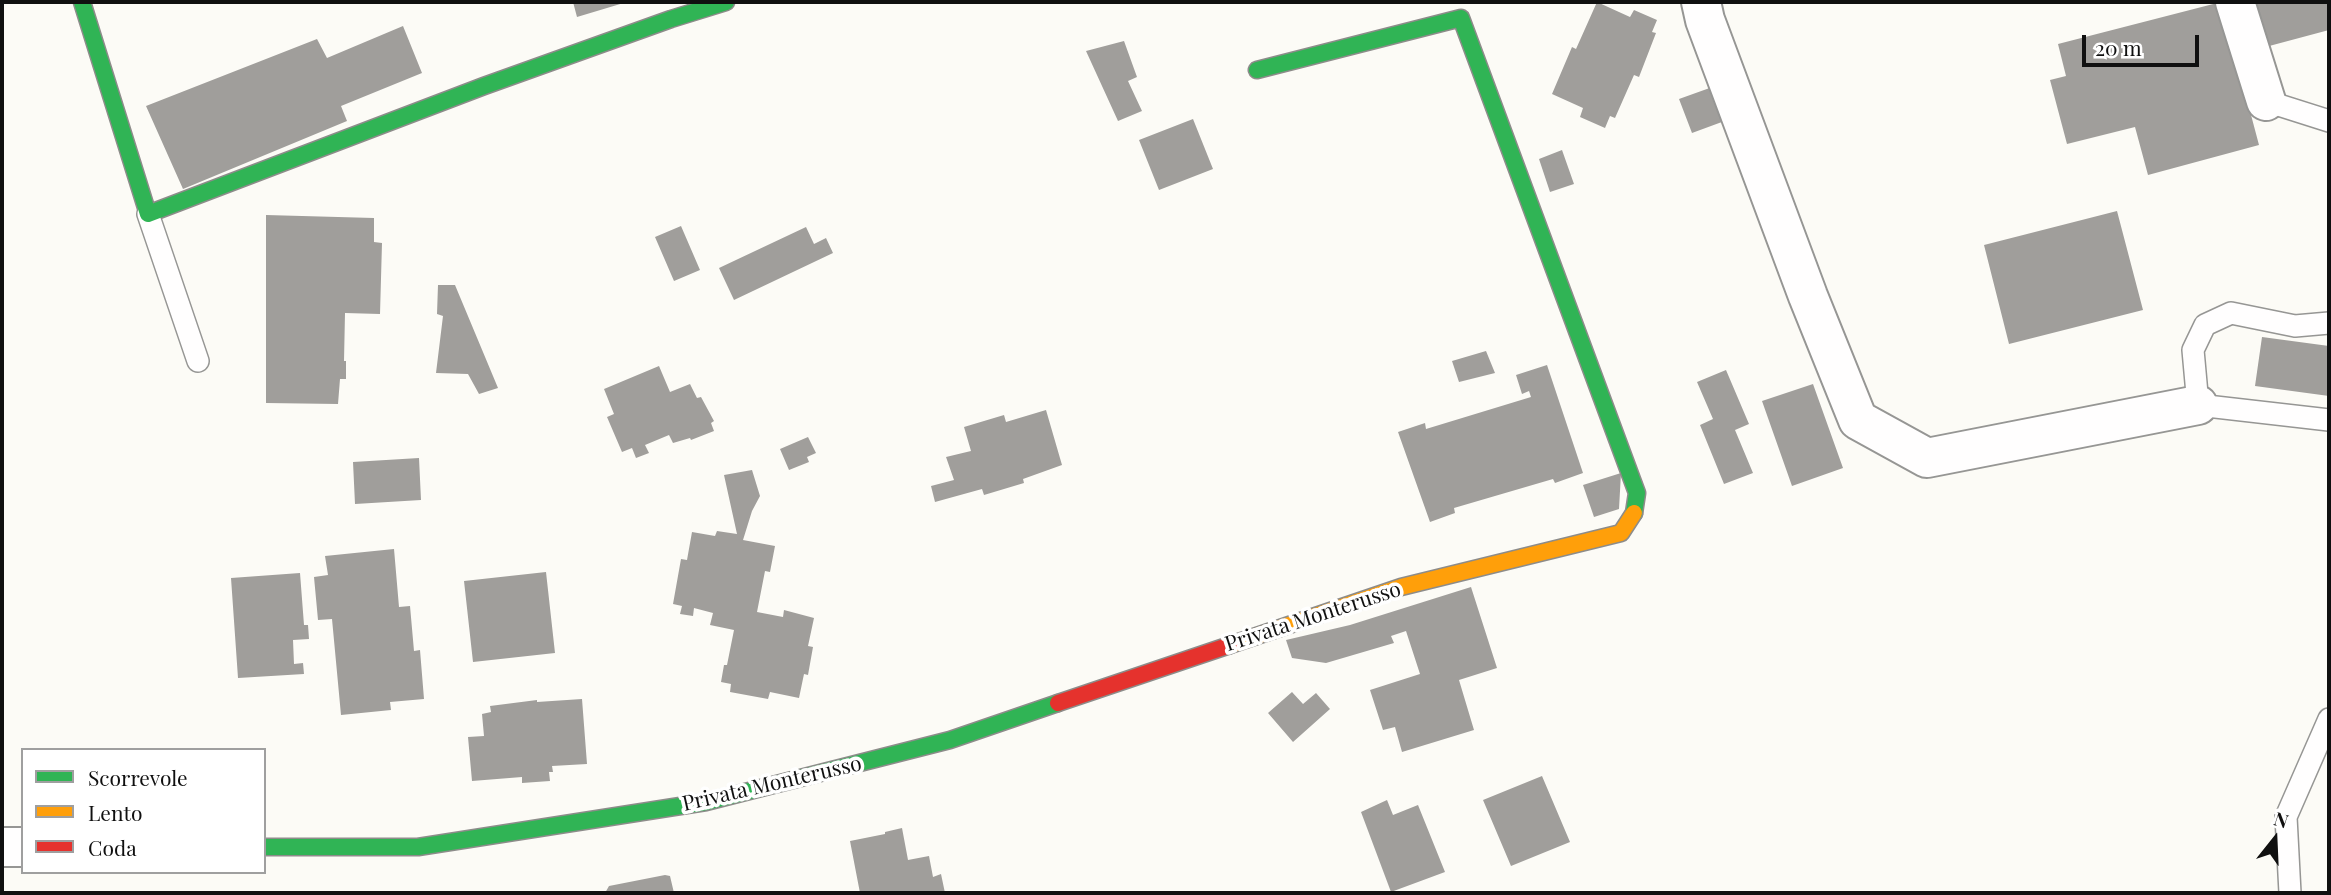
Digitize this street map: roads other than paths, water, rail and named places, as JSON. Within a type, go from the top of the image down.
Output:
[{"type":"street","points":[[82,2],[148,214],[484,86],[726,2]]},
{"type":"street","points":[[1700,2],[1808,296],[1858,420],[1927,458],[2197,405]]},
{"type":"street","points":[[2235,2],[2266,102]]},
{"type":"street","name":"Privata Monterusso","points":[[266,847],[418,847],[706,802],[950,740],[1401,587],[1622,533],[1633,517],[1637,493],[1461,18],[1257,70]]},
{"type":"street","points":[[2,847],[21,847]]},
{"type":"lane","points":[[2266,102],[2329,121]]},
{"type":"lane","points":[[148,214],[198,361]]},
{"type":"lane","points":[[2329,323],[2295,326],[2231,313],[2205,325],[2193,350],[2197,405],[2329,420]]},
{"type":"lane","points":[[2290,893],[2286,817],[2329,719]]}]
